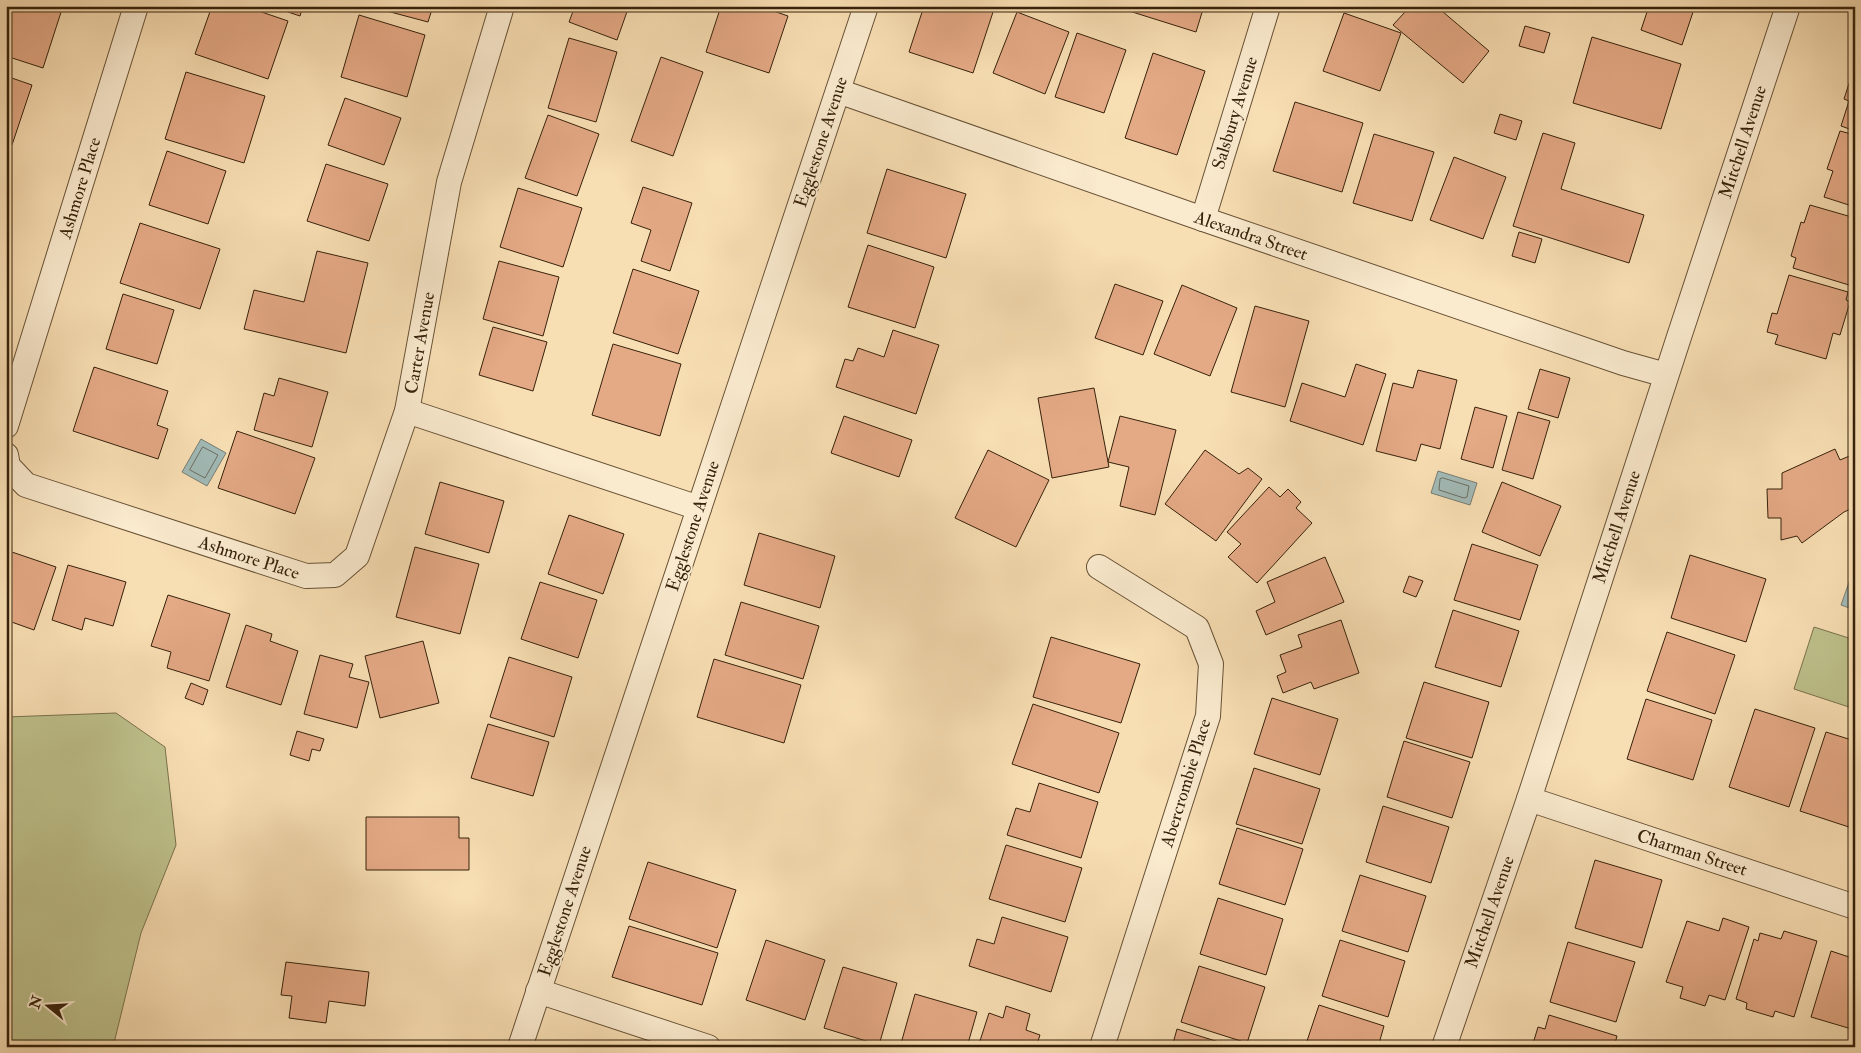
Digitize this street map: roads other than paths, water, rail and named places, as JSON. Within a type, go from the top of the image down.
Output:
[{"type":"street","name":"Ashmore Place","points":[[6,426],[136,6]]},
{"type":"street","name":"Carter Avenue","points":[[502,6],[449,182],[407,411],[699,508]]},
{"type":"street","name":"Egglestone Avenue","points":[[520,1047],[866,6]]},
{"type":"street","name":"Salsbury Avenue","points":[[1203,219],[1268,6]]},
{"type":"street","name":"Mitchell Avenue","points":[[1444,1047],[1529,799],[1788,6]]},
{"type":"street","name":"Alexandra Street","points":[[838,91],[1613,360],[1666,375]]},
{"type":"street","name":"Ashmore Place","points":[[6,455],[8,466],[26,485],[306,576],[335,575],[357,556],[407,411]]},
{"type":"street","name":"Abercrombie Place","points":[[1099,567],[1197,628],[1212,664],[1208,716],[1102,1047]]},
{"type":"street","name":"Charman Street","points":[[1529,799],[1855,907]]},
{"type":"street","points":[[538,991],[708,1047]]},
{"type":"water","points":[[201,439],[226,453],[207,486],[182,472]]},
{"type":"water","points":[[1438,471],[1477,483],[1470,505],[1431,493]]},
{"type":"water","points":[[1852,574],[1855,575],[1855,610],[1841,605]]}]
